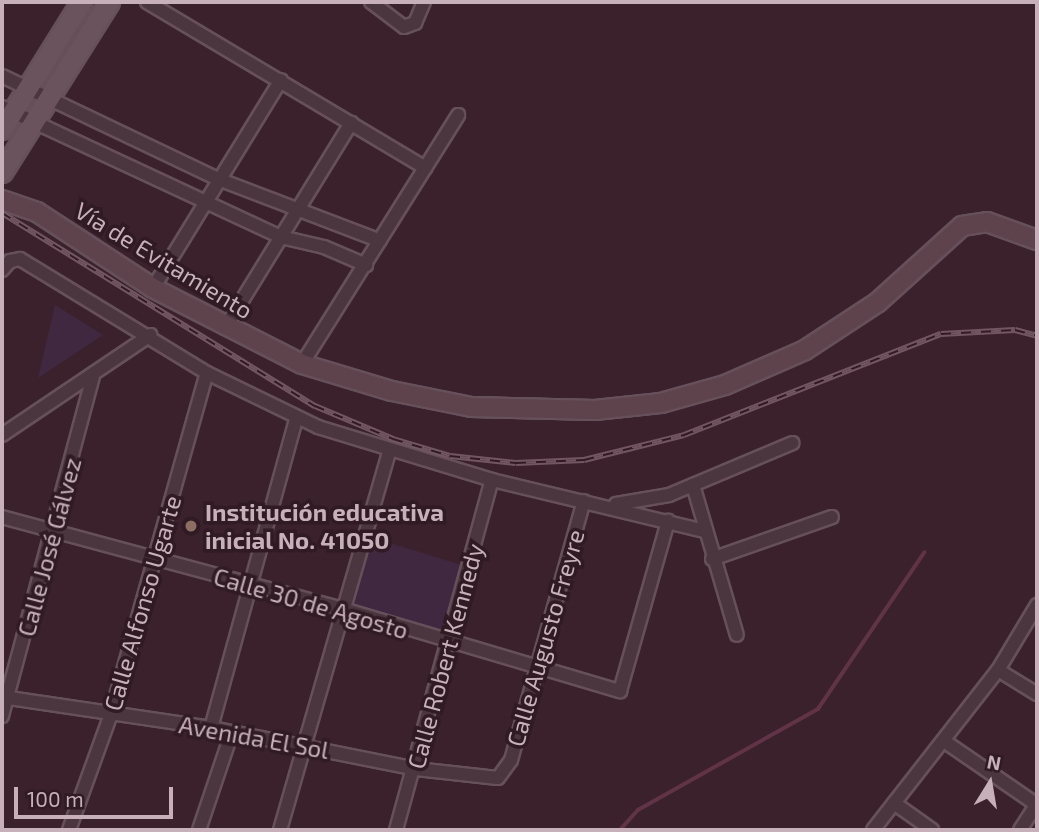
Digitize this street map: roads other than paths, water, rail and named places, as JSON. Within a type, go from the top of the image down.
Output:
[{"type":"main road","points":[[2,129],[7,110],[28,87],[80,2]]},
{"type":"main road","points":[[2,172],[109,2]]},
{"type":"main road","name":"Vía de Evitamiento","points":[[4,199],[37,212],[153,288],[225,328],[302,364],[392,391],[471,407],[595,410],[661,403],[725,385],[805,349],[878,302],[962,226],[987,222],[1037,240]]},
{"type":"street","points":[[147,2],[425,168]]},
{"type":"street","points":[[371,2],[404,27],[415,23],[424,2]]},
{"type":"street","points":[[2,76],[218,179],[297,212],[380,242]]},
{"type":"street","points":[[153,288],[281,80]]},
{"type":"street","points":[[7,110],[33,125],[281,237],[324,247],[366,265]]},
{"type":"street","points":[[302,364],[457,115]]},
{"type":"street","points":[[225,328],[351,122]]},
{"type":"street","points":[[2,270],[10,261],[20,258],[150,335],[207,373],[296,419],[389,452],[492,480],[705,530]]},
{"type":"street","points":[[2,435],[93,377],[150,335]]},
{"type":"street","name":"Calle Alfonso Ugarte","points":[[69,830],[110,717],[151,561],[207,373]]},
{"type":"street","name":"Calle José Gálvez","points":[[2,716],[4,698],[55,531],[93,377]]},
{"type":"street","points":[[211,728],[296,419]]},
{"type":"street","points":[[584,501],[632,503],[693,485],[793,443]]},
{"type":"street","points":[[280,830],[307,746],[389,452]]},
{"type":"street","name":"Calle Robert Kennedy","points":[[396,830],[416,769],[492,480]]},
{"type":"street","points":[[693,485],[712,559],[737,635]]},
{"type":"street","name":"Calle Augusto Freyre","points":[[505,773],[584,501]]},
{"type":"street","name":"Calle 30 de Agosto","points":[[2,517],[151,561],[346,610],[535,669],[620,691],[668,521]]},
{"type":"street","points":[[712,559],[832,517]]},
{"type":"street","points":[[873,830],[998,670],[1037,606]]},
{"type":"street","points":[[998,670],[1037,694]]},
{"type":"street","name":"Avenida El Sol","points":[[4,698],[110,717],[211,728],[416,769],[486,780],[505,773]]},
{"type":"street","points":[[199,830],[232,732]]},
{"type":"street","points":[[944,741],[1037,804],[1020,830]]},
{"type":"street","points":[[894,803],[932,830]]},
{"type":"waterway","points":[[620,830],[638,810],[818,709],[924,553]]},
{"type":"railway","points":[[2,213],[315,406],[393,439],[450,456],[516,463],[584,460],[684,435],[941,334],[1015,330],[1037,336]]},
{"type":"place","name":"Institución educativa inicial No. 41050","points":[[191,526]]}]
